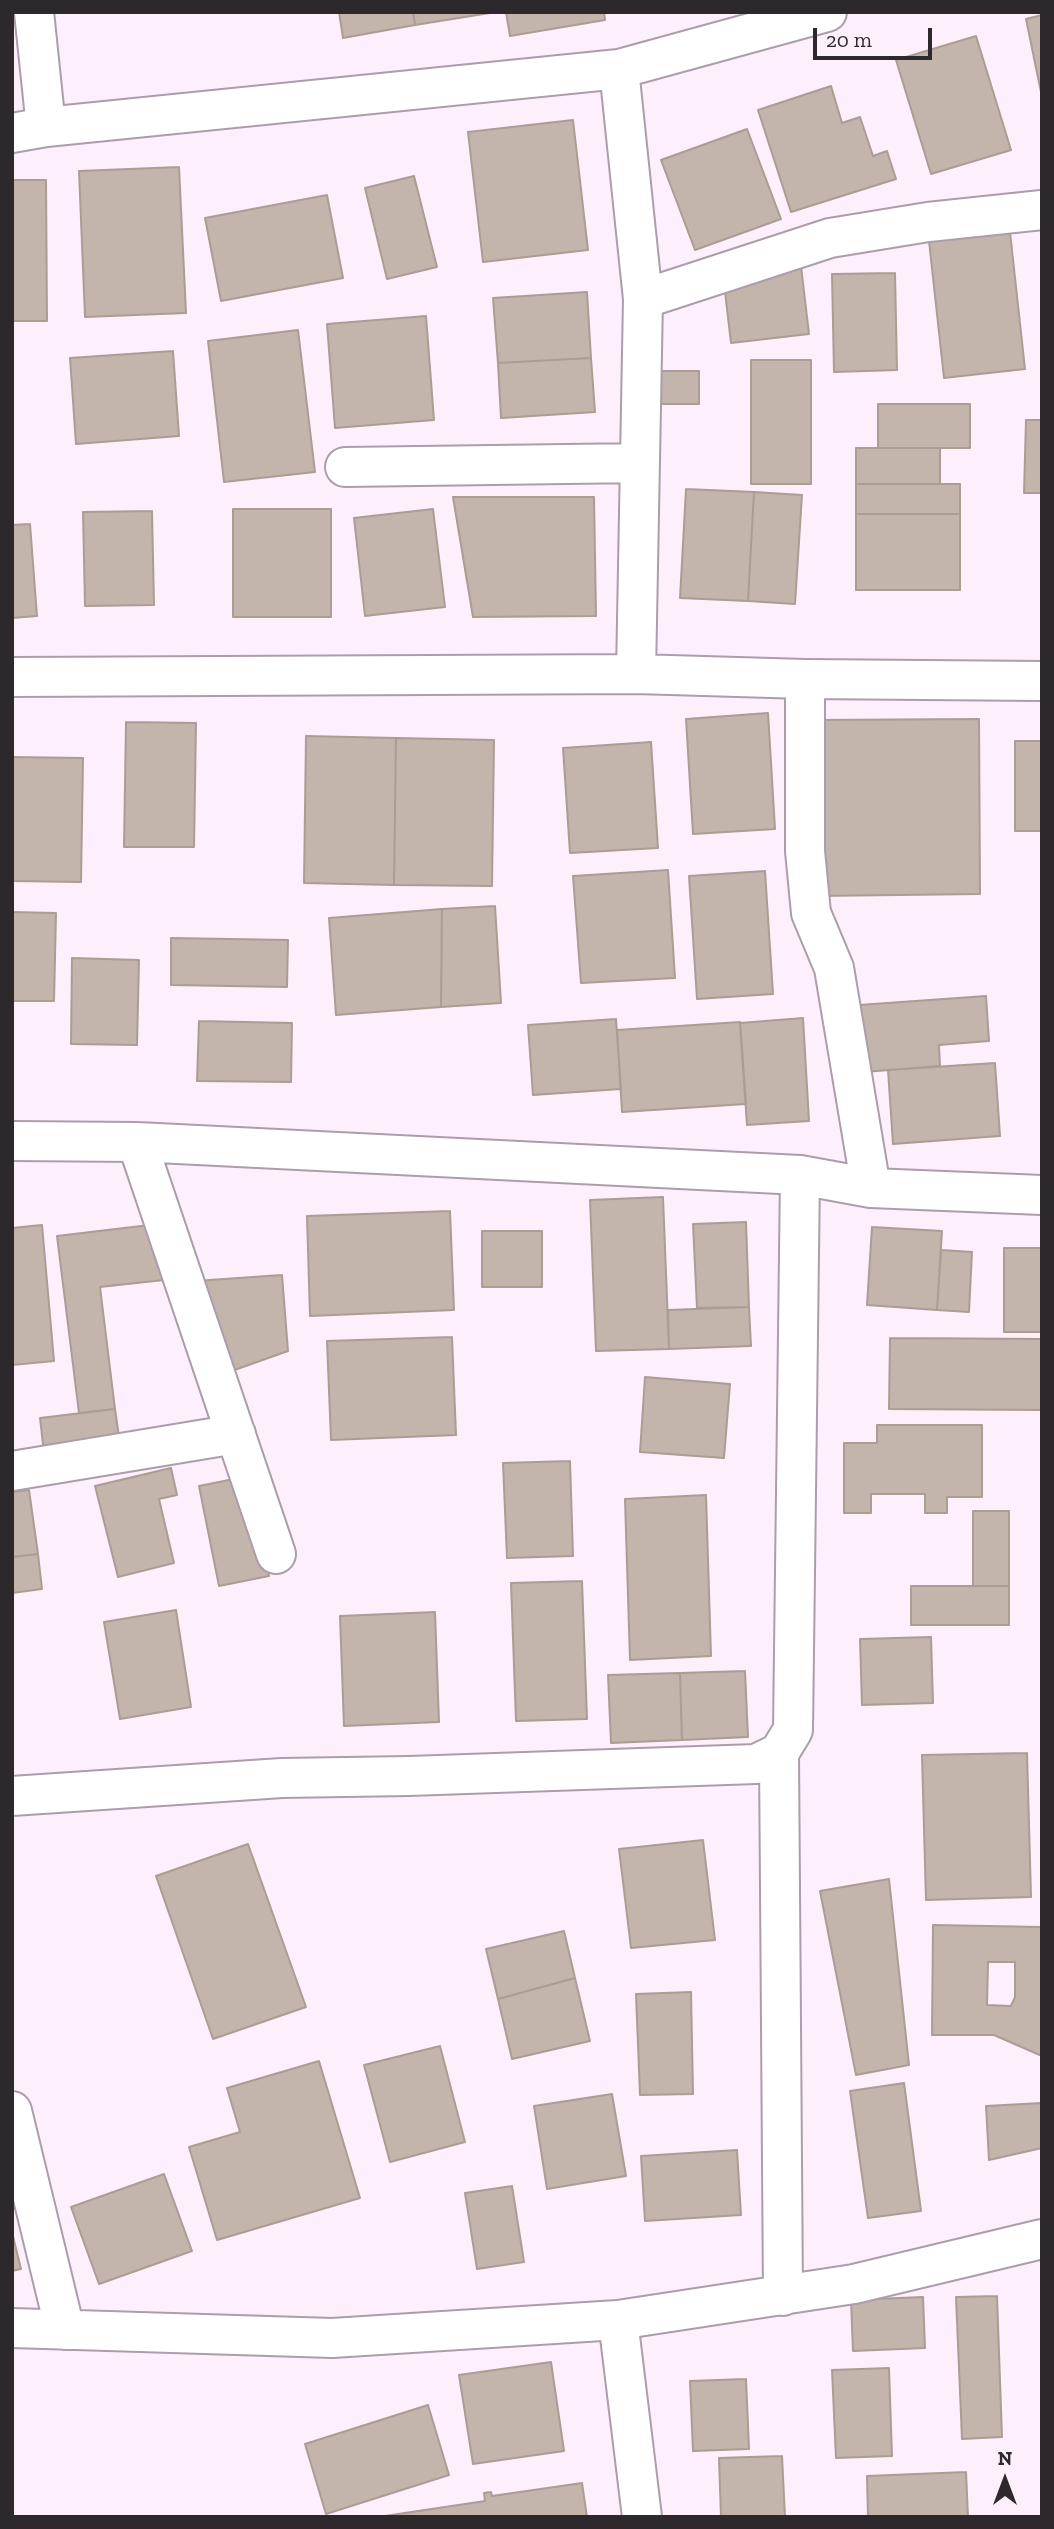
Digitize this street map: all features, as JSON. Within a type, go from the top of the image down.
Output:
[{"type":"street","points":[[34,12],[29,130],[619,69],[827,12]]},
{"type":"street","points":[[619,69],[643,299],[636,674]]},
{"type":"street","points":[[643,299],[830,238],[928,222],[1042,210]]},
{"type":"street","points":[[345,467],[640,463]]},
{"type":"street","points":[[12,677],[636,674],[1042,681]]},
{"type":"street","points":[[806,679],[806,851],[810,913],[834,968],[871,1188]]},
{"type":"street","points":[[12,1141],[137,1142],[800,1175],[871,1188],[1042,1195]]},
{"type":"street","points":[[137,1142],[276,1554]]},
{"type":"street","points":[[12,1796],[282,1778],[756,1765],[779,1752],[793,1730],[800,1175]]},
{"type":"street","points":[[12,1471],[236,1434]]},
{"type":"street","points":[[779,1752],[783,2296]]},
{"type":"street","points":[[12,2110],[65,2330]]},
{"type":"street","points":[[12,2328],[332,2338],[618,2320],[854,2284],[1042,2239]]},
{"type":"street","points":[[618,2320],[642,2517]]},
{"type":"building","points":[[339,12],[413,12],[415,25],[343,38]]},
{"type":"building","points":[[413,12],[490,12],[490,13],[415,25]]},
{"type":"building","points":[[506,12],[604,12],[605,20],[510,36]]},
{"type":"building","points":[[1042,15],[1042,97],[1026,19]]},
{"type":"building","points":[[976,36],[1011,150],[931,174],[896,60]]},
{"type":"building","points":[[831,86],[842,123],[860,117],[873,156],[887,151],[896,179],[791,212],[758,110]]},
{"type":"building","points":[[573,120],[588,250],[483,262],[468,132]]},
{"type":"building","points":[[747,129],[781,219],[695,250],[661,160]]},
{"type":"building","points":[[179,167],[186,313],[85,317],[79,171]]},
{"type":"building","points":[[414,176],[437,267],[387,279],[365,188]]},
{"type":"building","points":[[12,180],[46,180],[47,321],[12,321]]},
{"type":"building","points":[[327,195],[343,278],[221,301],[205,218]]},
{"type":"building","points":[[1010,232],[1025,369],[944,378],[929,241]]},
{"type":"building","points":[[801,266],[809,334],[731,343],[723,275]]},
{"type":"building","points":[[895,273],[897,370],[834,372],[832,274]]},
{"type":"building","points":[[587,292],[591,358],[498,363],[493,298]]},
{"type":"building","points":[[426,316],[434,420],[335,428],[327,324]]},
{"type":"building","points":[[298,330],[315,472],[224,482],[208,341]]},
{"type":"building","points":[[173,351],[179,436],[76,444],[70,358]]},
{"type":"building","points":[[591,358],[595,412],[501,418],[498,363]]},
{"type":"building","points":[[751,360],[811,360],[811,484],[751,484]]},
{"type":"building","points":[[656,371],[699,371],[699,404],[656,404]]},
{"type":"building","points":[[878,404],[970,404],[970,448],[878,448]]},
{"type":"building","points":[[1026,420],[1042,420],[1042,493],[1024,493]]},
{"type":"building","points":[[856,448],[940,448],[940,484],[856,484]]},
{"type":"building","points":[[856,484],[960,484],[960,514],[856,514]]},
{"type":"building","points":[[686,489],[754,492],[748,601],[680,598]]},
{"type":"building","points":[[754,492],[802,495],[795,604],[748,601]]},
{"type":"building","points":[[453,497],[594,497],[596,616],[473,617]]},
{"type":"building","points":[[233,509],[331,509],[331,617],[233,617]]},
{"type":"building","points":[[433,509],[445,607],[365,616],[354,518]]},
{"type":"building","points":[[152,511],[154,605],[85,606],[83,512]]},
{"type":"building","points":[[856,514],[960,514],[960,590],[856,590]]},
{"type":"building","points":[[30,524],[37,616],[12,618],[12,525]]},
{"type":"building","points":[[768,713],[775,829],[693,834],[686,719]]},
{"type":"building","points":[[979,719],[980,894],[817,896],[816,720]]},
{"type":"building","points":[[126,722],[196,723],[194,847],[124,847]]},
{"type":"building","points":[[306,736],[396,738],[394,885],[304,883]]},
{"type":"building","points":[[396,738],[494,740],[492,886],[394,885]]},
{"type":"building","points":[[1015,741],[1042,741],[1042,831],[1015,831]]},
{"type":"building","points":[[651,742],[658,848],[570,853],[563,748]]},
{"type":"building","points":[[12,757],[83,758],[81,882],[12,881]]},
{"type":"building","points":[[668,870],[675,978],[581,983],[573,876]]},
{"type":"building","points":[[765,871],[773,994],[697,999],[689,876]]},
{"type":"building","points":[[495,906],[501,1003],[441,1007],[442,909]]},
{"type":"building","points":[[442,909],[441,1007],[336,1015],[329,918]]},
{"type":"building","points":[[12,912],[56,913],[54,1001],[12,1001]]},
{"type":"building","points":[[171,938],[288,940],[287,987],[171,985]]},
{"type":"building","points":[[72,958],[139,960],[137,1045],[71,1044]]},
{"type":"building","points":[[986,996],[989,1041],[939,1045],[940,1066],[864,1072],[859,1005]]},
{"type":"building","points":[[803,1018],[809,1121],[747,1125],[740,1023]]},
{"type":"building","points":[[616,1019],[621,1089],[533,1095],[528,1025]]},
{"type":"building","points":[[199,1021],[292,1023],[291,1082],[197,1081]]},
{"type":"building","points":[[740,1022],[746,1104],[622,1112],[617,1030]]},
{"type":"building","points":[[995,1063],[1000,1136],[893,1144],[888,1070]]},
{"type":"building","points":[[663,1197],[669,1349],[596,1351],[590,1200]]},
{"type":"building","points":[[450,1211],[454,1310],[310,1316],[307,1216]]},
{"type":"building","points":[[746,1222],[749,1307],[697,1308],[693,1224]]},
{"type":"building","points":[[158,1224],[164,1280],[100,1287],[115,1409],[79,1413],[57,1236]]},
{"type":"building","points":[[42,1225],[54,1361],[12,1365],[12,1228]]},
{"type":"building","points":[[872,1227],[942,1231],[937,1310],[867,1305]]},
{"type":"building","points":[[482,1231],[542,1231],[542,1287],[482,1287]]},
{"type":"building","points":[[1004,1248],[1042,1248],[1042,1332],[1004,1332]]},
{"type":"building","points":[[941,1250],[972,1252],[969,1312],[937,1310]]},
{"type":"building","points":[[282,1275],[288,1351],[226,1373],[195,1281]]},
{"type":"building","points":[[749,1307],[751,1346],[669,1349],[668,1310]]},
{"type":"building","points":[[452,1337],[456,1435],[331,1440],[327,1341]]},
{"type":"building","points":[[890,1338],[1042,1339],[1042,1410],[889,1409]]},
{"type":"building","points":[[645,1377],[730,1384],[724,1458],[640,1452]]},
{"type":"building","points":[[115,1409],[120,1444],[44,1453],[40,1418]]},
{"type":"building","points":[[877,1425],[982,1425],[982,1497],[947,1497],[947,1513],[925,1513],[925,1494],[871,1494],[871,1513],[844,1513],[844,1443],[877,1443]]},
{"type":"building","points":[[570,1461],[573,1556],[507,1558],[503,1463]]},
{"type":"building","points":[[171,1468],[177,1495],[159,1499],[174,1563],[118,1577],[95,1486]]},
{"type":"building","points":[[249,1476],[269,1576],[219,1586],[199,1486]]},
{"type":"building","points":[[29,1490],[38,1554],[12,1557],[12,1492]]},
{"type":"building","points":[[706,1495],[711,1656],[630,1660],[625,1499]]},
{"type":"building","points":[[973,1511],[1009,1511],[1009,1586],[973,1586]]},
{"type":"building","points":[[38,1554],[42,1589],[12,1593],[12,1557]]},
{"type":"building","points":[[582,1581],[587,1719],[516,1721],[511,1583]]},
{"type":"building","points":[[911,1586],[1009,1586],[1009,1625],[911,1625]]},
{"type":"building","points":[[176,1610],[191,1707],[120,1719],[104,1622]]},
{"type":"building","points":[[435,1612],[439,1722],[344,1726],[340,1616]]},
{"type":"building","points":[[931,1637],[933,1703],[862,1705],[860,1639]]},
{"type":"building","points":[[745,1671],[748,1737],[682,1740],[680,1673]]},
{"type":"building","points":[[680,1673],[682,1740],[611,1743],[608,1675]]},
{"type":"building","points":[[1027,1753],[1031,1897],[926,1900],[922,1755]]},
{"type":"building","points":[[703,1840],[715,1940],[631,1948],[619,1849]]},
{"type":"building","points":[[248,1844],[306,2007],[213,2039],[156,1876]]},
{"type":"building","points":[[889,1879],[909,2065],[856,2075],[820,1891]]},
{"type":"building","points":[[933,1925],[1042,1927],[1042,2056],[994,2035],[932,2035]],"holes":[[[988,1962],[1015,1962],[1015,1997],[1011,2006],[987,2005]]]},
{"type":"building","points":[[564,1931],[575,1978],[498,1999],[486,1949]]},
{"type":"building","points":[[575,1978],[590,2041],[512,2059],[498,1999]]},
{"type":"building","points":[[691,1992],[693,2094],[640,2095],[636,1994]]},
{"type":"building","points":[[440,2046],[465,2142],[390,2162],[364,2065]]},
{"type":"building","points":[[319,2061],[360,2198],[217,2240],[189,2147],[240,2132],[227,2088]]},
{"type":"building","points":[[904,2083],[921,2211],[868,2218],[850,2091]]},
{"type":"building","points":[[612,2094],[626,2176],[547,2189],[534,2106]]},
{"type":"building","points":[[1042,2103],[1042,2148],[989,2160],[986,2106]]},
{"type":"building","points":[[737,2150],[741,2215],[645,2221],[641,2156]]},
{"type":"building","points":[[164,2174],[192,2251],[99,2284],[71,2207]]},
{"type":"building","points":[[512,2186],[524,2262],[477,2269],[465,2193]]},
{"type":"building","points":[[12,2232],[21,2269],[12,2271]]},
{"type":"building","points":[[997,2296],[1002,2437],[962,2439],[956,2297]]},
{"type":"building","points":[[923,2297],[925,2348],[853,2351],[851,2300]]},
{"type":"building","points":[[551,2362],[564,2451],[473,2464],[459,2375]]},
{"type":"building","points":[[889,2368],[892,2456],[836,2458],[832,2370]]},
{"type":"building","points":[[746,2379],[749,2449],[693,2451],[690,2381]]},
{"type":"building","points":[[428,2405],[449,2475],[326,2514],[305,2444]]},
{"type":"building","points":[[782,2456],[785,2517],[721,2517],[719,2458]]},
{"type":"building","points":[[966,2472],[968,2517],[868,2517],[867,2476]]},
{"type":"building","points":[[582,2483],[587,2517],[378,2517],[485,2501],[484,2493],[491,2492],[492,2496]]}]
